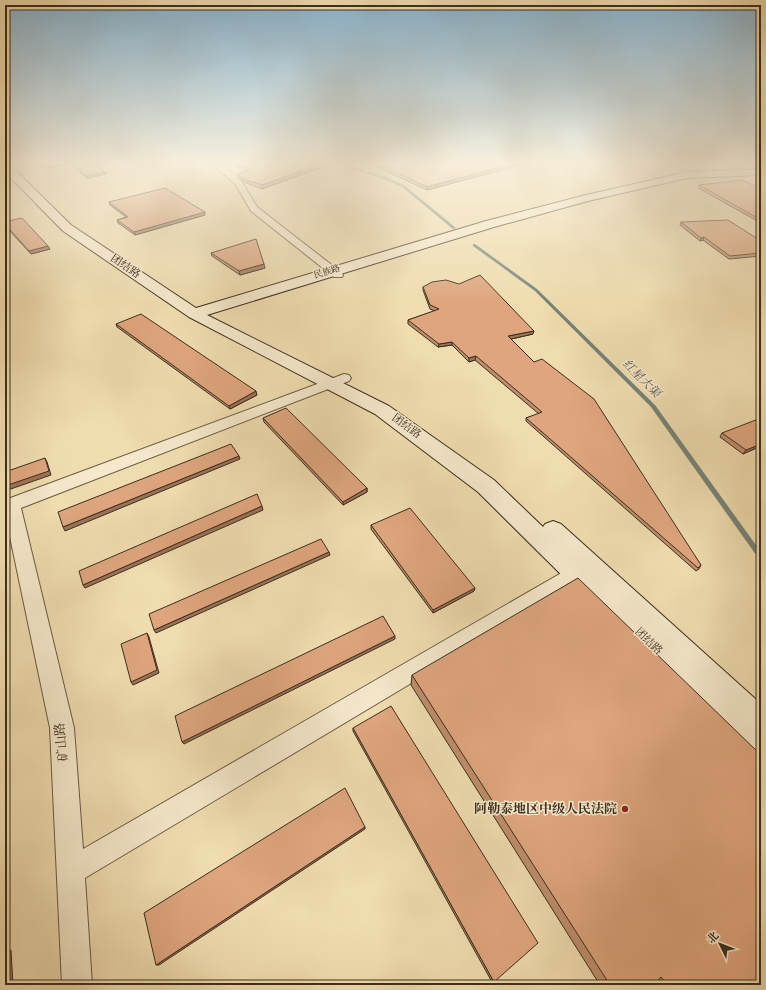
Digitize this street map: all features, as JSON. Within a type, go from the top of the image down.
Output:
[{"type":"main road","name":"团结路","points":[[49,210],[67,228],[205,315],[337,380],[392,403],[498,479],[761,724]]},
{"type":"main road","name":"团结路","points":[[61,210],[76,225],[205,315]]},
{"type":"main road","name":"民族路","points":[[205,315],[335,273],[469,233],[556,210]]},
{"type":"main road","name":"团结路","points":[[337,380],[382,410],[486,486],[761,751]]},
{"type":"street","points":[[256,210],[335,273]]},
{"type":"street","points":[[9,505],[337,380]]},
{"type":"street","name":"矿山路","points":[[9,505],[62,728],[77,985]]},
{"type":"street","points":[[71,871],[577,574]]},
{"type":"building","points":[[119,210],[202,210],[205,212],[134,232],[117,220],[128,217]]},
{"type":"building","points":[[744,210],[761,210],[761,220]]},
{"type":"building","points":[[22,218],[48,246],[29,251],[5,224],[5,222]]},
{"type":"building","points":[[728,220],[761,241],[761,253],[730,256],[704,237],[701,238],[681,222]]},
{"type":"building","points":[[256,239],[264,264],[239,271],[211,253]]},
{"type":"building","points":[[480,275],[534,331],[508,336],[534,362],[542,359],[594,399],[701,565],[698,568],[526,418],[542,412],[476,356],[469,358],[452,342],[439,344],[408,320],[439,309],[430,305],[423,287],[432,282],[446,280],[459,284]]},
{"type":"building","points":[[141,314],[256,391],[229,406],[116,324]]},
{"type":"building","points":[[286,408],[367,488],[343,502],[263,418]]},
{"type":"building","points":[[761,418],[761,444],[746,450],[722,433]]},
{"type":"building","points":[[231,444],[239,456],[63,527],[58,512]]},
{"type":"building","points":[[45,458],[49,471],[5,486],[5,472]]},
{"type":"building","points":[[257,494],[262,506],[83,585],[79,571]]},
{"type":"building","points":[[410,508],[475,588],[433,610],[371,525]]},
{"type":"building","points":[[321,539],[329,552],[154,630],[149,614]]},
{"type":"building","name":"阿勒泰地区中级人民法院","points":[[578,578],[761,755],[761,985],[667,985],[661,977],[653,985],[610,985],[412,675]]},
{"type":"building","points":[[383,616],[395,636],[182,742],[175,716]]},
{"type":"building","points":[[147,633],[157,670],[131,682],[121,644]]},
{"type":"building","points":[[391,706],[538,943],[494,982],[353,728]]},
{"type":"building","points":[[345,788],[365,827],[156,965],[144,913]]},
{"type":"building","points":[[6,949],[8,985],[5,985]]},
{"type":"building","points":[[408,981],[410,985],[403,985]]},
{"type":"waterway","name":"红星大渠","points":[[432,210],[454,228]]},
{"type":"waterway","name":"红星大渠","points":[[474,245],[536,290],[653,406],[761,557]]},
{"type":"place","name":"阿勒泰地区中级人民法院","points":[[625,809]]}]
